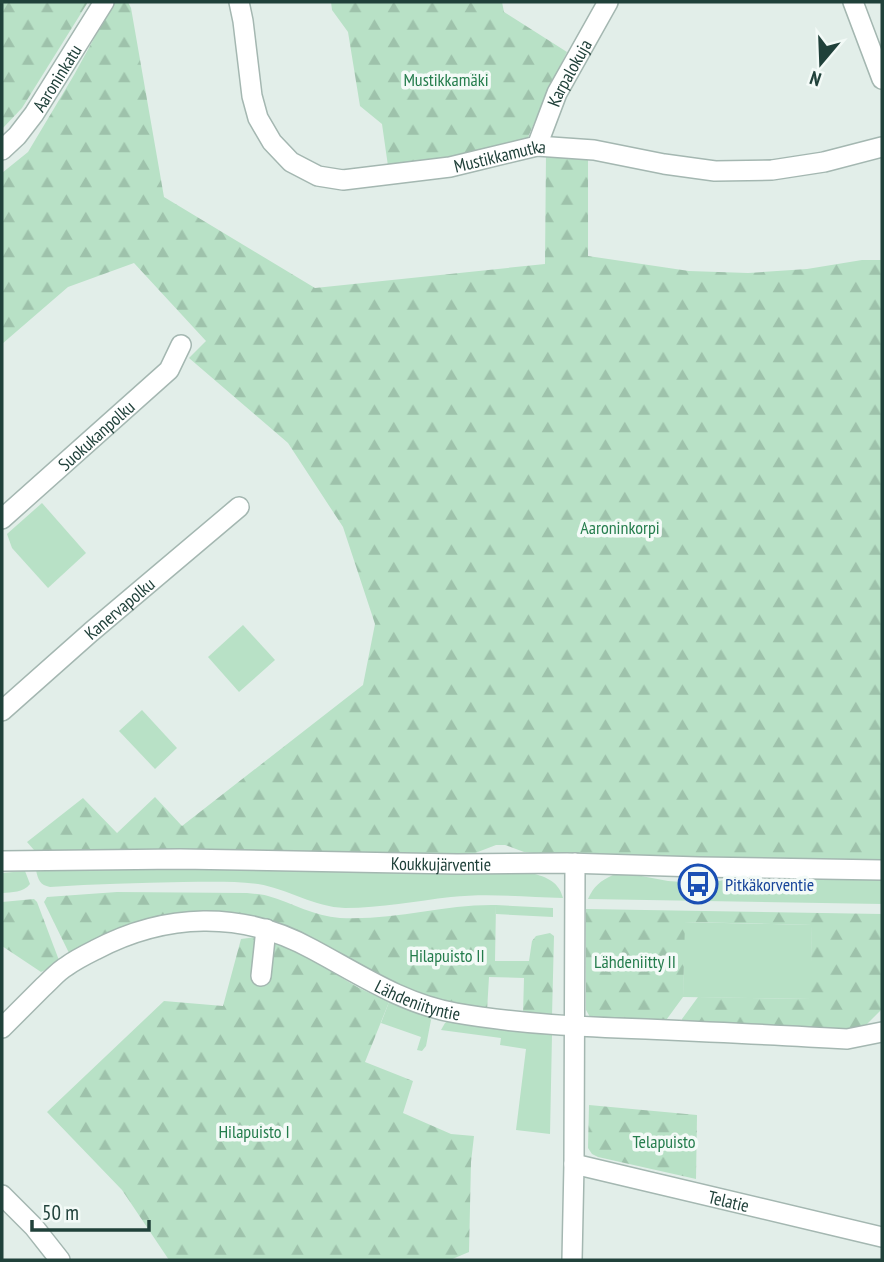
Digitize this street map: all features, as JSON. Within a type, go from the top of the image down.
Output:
[{"type":"street","name":"Aaroninkatu","points":[[2,150],[34,114],[104,2]]},
{"type":"street","name":"Mustikkamutka","points":[[239,2],[252,96],[258,118],[272,142],[291,162],[318,176],[343,180],[450,167],[537,146],[594,150],[715,171],[772,170],[824,162],[882,146]]},
{"type":"street","name":"Karpalokuja","points":[[537,146],[557,93],[608,2]]},
{"type":"street","points":[[853,2],[882,79]]},
{"type":"street","name":"Suokukanpolku","points":[[2,519],[169,370],[181,345]]},
{"type":"street","name":"Kanervapolku","points":[[2,711],[239,507]]},
{"type":"street","name":"Koukkujärventie","points":[[2,861],[180,859],[457,864],[575,863],[882,870]]},
{"type":"street","points":[[572,1260],[575,1164],[575,863]]},
{"type":"street","name":"Lähdeniityntie","points":[[2,1028],[66,966],[110,942],[152,927],[220,920],[266,929],[311,948],[386,990],[414,1002],[440,1010],[487,1018],[576,1026],[847,1039],[882,1032]]},
{"type":"street","points":[[261,976],[266,929]]},
{"type":"street","name":"Telatie","points":[[575,1164],[882,1237]]},
{"type":"street","points":[[2,1195],[34,1227],[60,1260]]},
{"type":"green space","points":[[2,2],[88,2],[22,108],[2,129]]},
{"type":"green space","name":"Aaroninkorpi","points":[[114,2],[128,2],[131,8],[164,197],[315,288],[545,264],[546,154],[588,157],[588,256],[689,271],[748,273],[882,260],[882,860],[543,854],[524,852],[505,845],[496,845],[470,855],[34,850],[27,842],[83,798],[117,833],[155,797],[182,826],[363,685],[375,624],[343,527],[288,443],[189,358],[206,341],[134,263],[68,287],[2,344],[2,173],[28,152]]},
{"type":"green space","name":"Mustikkamäki","points":[[331,2],[502,2],[504,12],[567,52],[526,142],[441,160],[388,166],[382,124],[360,106],[348,32],[332,10]]},
{"type":"green space","points":[[42,503],[86,553],[48,588],[12,548],[7,534]]},
{"type":"green space","points":[[243,625],[275,660],[239,692],[208,657]]},
{"type":"green space","points":[[142,710],[177,748],[155,769],[119,731]]},
{"type":"green space","points":[[165,868],[531,873],[552,881],[563,898],[465,896],[345,908],[323,905],[269,886],[249,883],[183,882],[50,887],[40,882],[36,870]]},
{"type":"green space","points":[[25,871],[30,884],[27,887],[2,893],[2,873]]},
{"type":"green space","points":[[613,875],[636,875],[697,883],[741,876],[882,880],[882,904],[588,899],[598,884]]},
{"type":"green space","name":"Hilapuisto II","points":[[117,892],[258,894],[321,915],[340,918],[379,917],[496,905],[495,961],[529,961],[532,941],[536,936],[550,933],[554,936],[552,1016],[523,1014],[524,978],[489,977],[487,1011],[456,1005],[411,992],[245,917],[69,953],[44,902],[47,897]]},
{"type":"green space","points":[[34,899],[60,963],[41,972],[2,946],[2,902]]},
{"type":"green space","points":[[496,905],[553,908],[553,917],[496,914]]},
{"type":"green space","name":"Lähdeniitty II","points":[[586,909],[882,914],[882,1009],[867,1024],[847,1030],[683,1024],[682,1019],[698,997],[810,999],[812,925],[685,922],[683,997],[664,1023],[596,1020],[590,1017],[586,1010]]},
{"type":"green space","points":[[684,922],[812,925],[811,999],[683,997]]},
{"type":"green space","name":"Hilapuisto I","points":[[263,936],[300,953],[359,988],[389,1002],[365,1062],[413,1081],[403,1113],[451,1134],[474,1136],[469,1252],[450,1260],[169,1260],[122,1190],[47,1112],[164,1001],[223,1006],[241,939]]},
{"type":"green space","points":[[389,1002],[429,1017],[431,1020],[426,1046],[422,1051],[417,1050],[421,1037],[381,1023]]},
{"type":"green space","points":[[448,1021],[552,1035],[550,1134],[516,1130],[526,1049],[500,1045],[501,1038],[441,1030]]},
{"type":"green space","name":"Telapuisto","points":[[589,1105],[697,1115],[696,1179],[592,1154],[588,1148]]},
{"type":"place","name":"Pitkäkorventie","points":[[698,884]]}]
